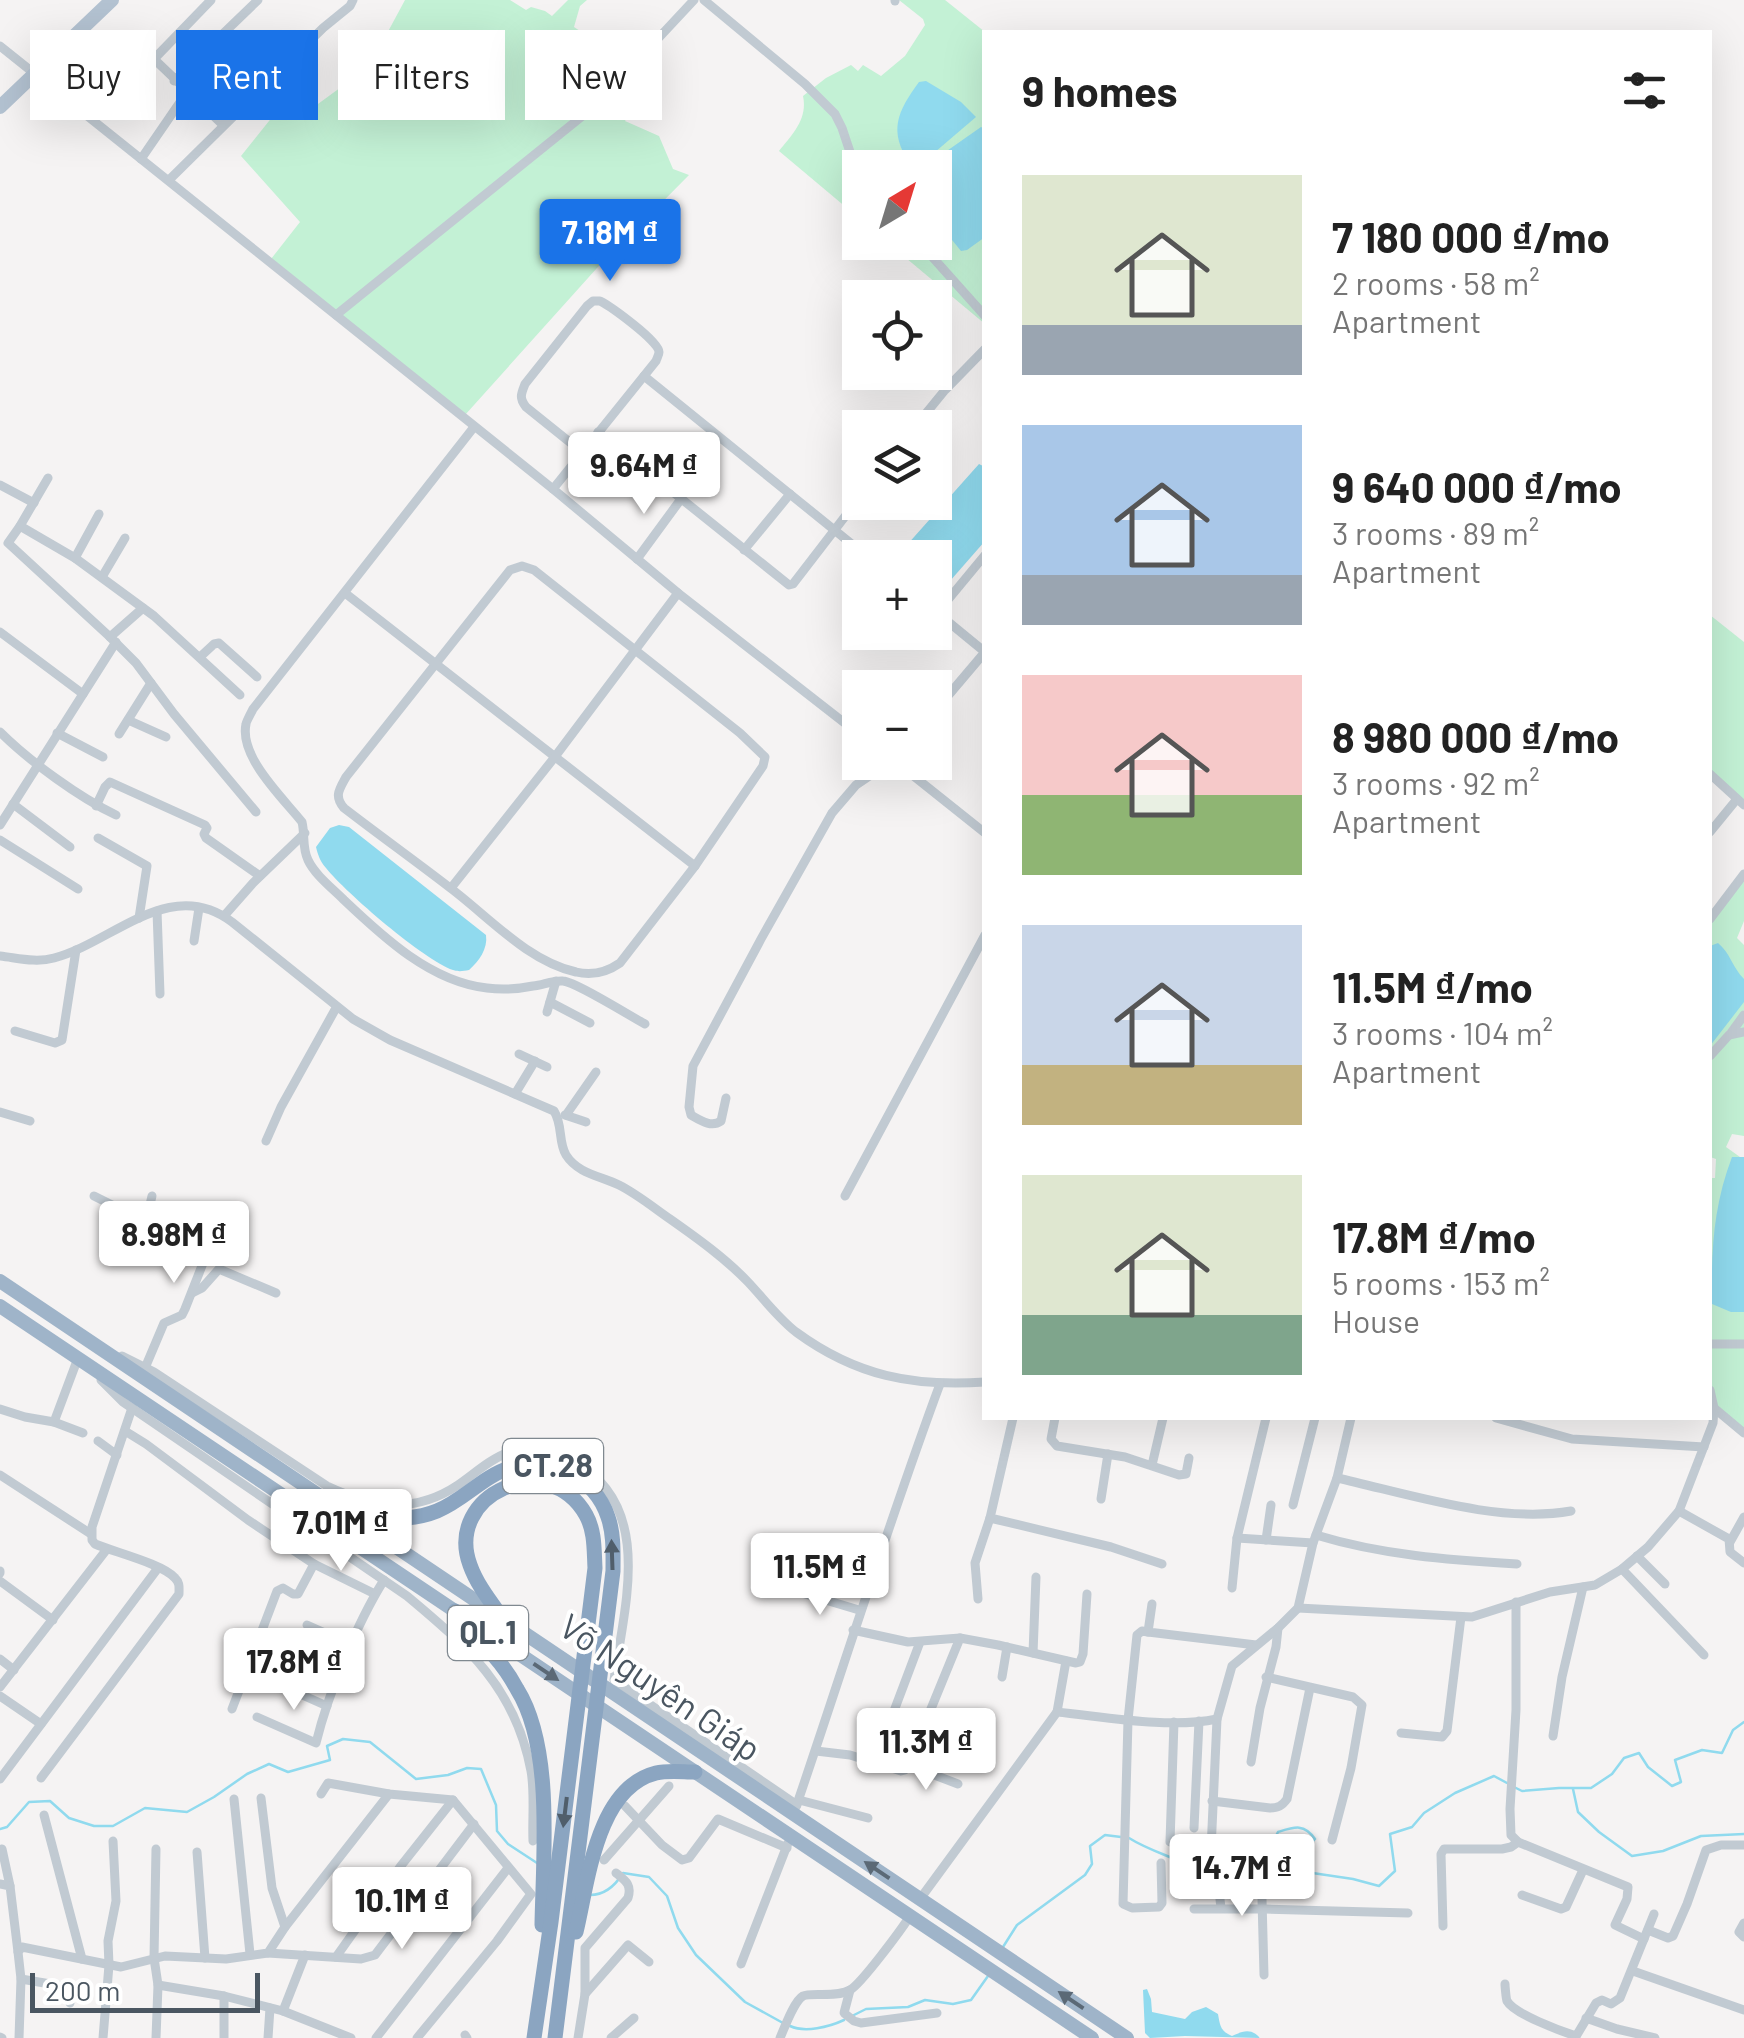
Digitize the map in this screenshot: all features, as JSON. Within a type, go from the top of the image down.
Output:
[{"type":"highway","name":"Võ Nguyên Giáp","points":[[0,1281],[503,1619],[797,1806],[920,1899],[1127,2038]]},
{"type":"highway","name":"Võ Nguyên Giáp","points":[[0,1306],[695,1772],[788,1842],[910,1916],[1092,2038]]},
{"type":"highway","name":"CT.28","points":[[354,1518],[410,1519],[436,1512],[489,1477],[528,1463],[552,1465],[576,1476],[596,1494],[608,1517],[613,1570],[555,2038]]},
{"type":"highway","name":"CT.28","points":[[503,1619],[469,1564],[466,1542],[470,1522],[481,1504],[497,1490],[516,1483],[537,1482],[557,1488],[587,1516],[594,1540],[594,1568],[534,2038]]},
{"type":"highway","name":"CT.28","points":[[454,1610],[463,1625],[496,1657],[520,1693],[534,1728],[543,1775],[538,1846],[542,1893],[540,1993]]},
{"type":"highway","name":"CT.28","points":[[560,1996],[581,1910],[597,1865],[599,1834],[618,1798],[656,1773],[695,1772]]},
{"type":"main road","points":[[80,30],[112,0]]},
{"type":"main road","points":[[0,107],[30,78]]},
{"type":"street","points":[[156,57],[211,0]]},
{"type":"street","points":[[156,61],[174,81],[258,0]]},
{"type":"street","points":[[169,180],[352,0]]},
{"type":"street","points":[[336,314],[596,105],[694,0]]},
{"type":"street","points":[[704,0],[835,114],[849,150]]},
{"type":"street","points":[[0,46],[30,71]]},
{"type":"street","points":[[141,158],[176,108]]},
{"type":"street","points":[[93,120],[842,721]]},
{"type":"street","points":[[218,120],[223,125]]},
{"type":"street","points":[[935,260],[982,313]]},
{"type":"street","points":[[553,489],[644,376],[659,352],[658,346],[604,302],[593,302],[521,394],[526,407],[582,452]]},
{"type":"street","points":[[929,410],[982,352]]},
{"type":"street","points":[[644,376],[846,540]]},
{"type":"street","points":[[474,427],[253,709],[246,723],[246,743],[254,762],[302,822],[308,862],[401,950],[466,985],[516,988],[568,981],[645,1024]]},
{"type":"street","points":[[598,432],[789,585],[842,520]]},
{"type":"street","points":[[8,543],[48,478]]},
{"type":"street","points":[[1,486],[34,503]]},
{"type":"street","points":[[744,550],[790,494]]},
{"type":"street","points":[[637,559],[681,499]]},
{"type":"street","points":[[75,558],[99,514]]},
{"type":"street","points":[[20,526],[75,558],[143,608],[240,696]]},
{"type":"street","points":[[0,534],[113,639],[256,812]]},
{"type":"street","points":[[102,577],[125,538]]},
{"type":"street","points":[[952,593],[982,558]]},
{"type":"street","points":[[522,566],[534,570],[766,757],[695,866],[620,964],[610,970],[581,973],[526,948],[337,799],[346,777],[435,663],[510,570],[522,566]]},
{"type":"street","points":[[345,593],[695,866]]},
{"type":"street","points":[[450,888],[678,593]]},
{"type":"street","points":[[0,825],[113,639],[143,608]]},
{"type":"street","points":[[952,625],[982,650]]},
{"type":"street","points":[[0,632],[82,694]]},
{"type":"street","points":[[200,658],[219,644],[257,677]]},
{"type":"street","points":[[952,691],[982,656]]},
{"type":"street","points":[[119,734],[151,682]]},
{"type":"street","points":[[128,720],[166,738]]},
{"type":"street","points":[[0,732],[96,806],[116,815]]},
{"type":"street","points":[[58,734],[104,757]]},
{"type":"street","points":[[1712,776],[1741,802],[1712,830]]},
{"type":"street","points":[[726,1098],[716,1124],[691,1114],[688,1107],[694,1066],[832,813],[866,780]]},
{"type":"street","points":[[917,780],[982,830]]},
{"type":"street","points":[[96,806],[110,782],[205,825],[206,838],[260,876]]},
{"type":"street","points":[[13,804],[70,847]]},
{"type":"street","points":[[224,916],[305,833]]},
{"type":"street","points":[[98,838],[147,866],[139,918]]},
{"type":"street","points":[[0,840],[78,889]]},
{"type":"street","points":[[1712,916],[1744,874]]},
{"type":"street","points":[[0,956],[34,961],[58,957],[156,911],[179,905],[199,908],[224,916],[336,1008],[390,1040],[586,1122]]},
{"type":"street","points":[[194,940],[199,908]]},
{"type":"street","points":[[156,911],[160,994]]},
{"type":"street","points":[[845,1196],[982,940]]},
{"type":"street","points":[[15,1031],[56,1042],[62,1040],[76,950]]},
{"type":"street","points":[[556,981],[549,1007],[590,1023]]},
{"type":"street","points":[[266,1141],[336,1008]]},
{"type":"street","points":[[1712,1054],[1744,1015]]},
{"type":"street","points":[[1729,1035],[1744,1032]]},
{"type":"street","points":[[520,1054],[547,1067]]},
{"type":"street","points":[[515,1094],[535,1061]]},
{"type":"street","points":[[566,1115],[596,1072]]},
{"type":"street","points":[[554,1111],[561,1125],[564,1152],[580,1169],[626,1190],[696,1237],[795,1331],[846,1362],[875,1374],[940,1384],[982,1382]]},
{"type":"street","points":[[0,1112],[30,1121]]},
{"type":"street","points":[[94,1196],[146,1222],[152,1196]]},
{"type":"street","points":[[146,1368],[164,1323],[182,1315],[225,1207]]},
{"type":"street","points":[[192,1293],[202,1288],[219,1268],[276,1293]]},
{"type":"street","points":[[81,1336],[146,1368],[327,1486],[356,1500],[408,1505],[432,1498],[507,1452],[528,1448],[558,1453],[586,1468],[606,1488],[622,1515],[628,1542],[628,1575],[614,1680],[797,1806],[868,1818]]},
{"type":"street","points":[[1712,1344],[1744,1344]]},
{"type":"street","points":[[54,1422],[80,1359],[123,1402],[384,1580],[444,1627],[484,1666],[514,1714],[531,1772],[538,1846]]},
{"type":"street","points":[[797,1806],[853,1630],[940,1384]]},
{"type":"street","points":[[1298,1608],[1472,1617],[1550,1592],[1595,1585],[1638,1556],[1679,1512],[1714,1416],[1712,1399]]},
{"type":"street","points":[[90,1534],[132,1408]]},
{"type":"street","points":[[1714,1408],[1744,1433]]},
{"type":"street","points":[[0,1409],[83,1433]]},
{"type":"street","points":[[978,1599],[975,1563],[990,1518],[1013,1420]]},
{"type":"street","points":[[1054,1420],[1052,1439],[1057,1446],[1108,1454],[1182,1475],[1189,1458]]},
{"type":"street","points":[[1152,1465],[1163,1420]]},
{"type":"street","points":[[1232,1588],[1238,1538],[1266,1420]]},
{"type":"street","points":[[1294,1505],[1315,1420]]},
{"type":"street","points":[[1221,1908],[1211,1850],[1212,1801],[1217,1718],[1228,1674],[1232,1666],[1298,1608],[1314,1539],[1337,1478],[1351,1420]]},
{"type":"street","points":[[1503,1420],[1572,1439],[1704,1447]]},
{"type":"street","points":[[125,1431],[314,1564],[375,1594]]},
{"type":"street","points":[[98,1441],[117,1455]]},
{"type":"street","points":[[1100,1500],[1108,1454]]},
{"type":"street","points":[[0,1474],[90,1534],[95,1544],[158,1568],[174,1576],[179,1584],[180,1594],[41,1778]]},
{"type":"street","points":[[1337,1478],[1498,1512],[1548,1515],[1571,1511]]},
{"type":"street","points":[[1266,1540],[1271,1505]]},
{"type":"street","points":[[1679,1512],[1730,1542]]},
{"type":"street","points":[[990,1518],[1162,1564]]},
{"type":"street","points":[[1744,1518],[1730,1542],[1730,1552],[1744,1563]]},
{"type":"street","points":[[1238,1538],[1314,1539],[1431,1559],[1517,1564]]},
{"type":"street","points":[[0,1687],[106,1549]]},
{"type":"street","points":[[1638,1556],[1665,1584]]},
{"type":"street","points":[[232,1709],[277,1591],[282,1588],[298,1594],[314,1564]]},
{"type":"street","points":[[0,1779],[158,1568]]},
{"type":"street","points":[[1622,1569],[1704,1655]]},
{"type":"street","points":[[1033,1652],[1036,1577]]},
{"type":"street","points":[[0,1580],[54,1620]]},
{"type":"street","points":[[257,1717],[316,1743],[352,1645],[384,1580]]},
{"type":"street","points":[[1553,1736],[1583,1587]]},
{"type":"street","points":[[792,1590],[860,1610]]},
{"type":"street","points":[[853,1630],[908,1642],[960,1638],[1076,1664],[1082,1658],[1087,1594]]},
{"type":"street","points":[[1516,1602],[1511,1829],[1514,1839],[1628,1887],[1616,1925],[1668,1938],[1673,1936],[1687,1904],[1706,1850],[1721,1845],[1744,1845]]},
{"type":"street","points":[[1148,1632],[1152,1604]]},
{"type":"street","points":[[1401,1733],[1442,1736],[1447,1731],[1461,1617]]},
{"type":"street","points":[[307,1625],[352,1645]]},
{"type":"street","points":[[1252,1762],[1278,1628]]},
{"type":"street","points":[[1161,1863],[1159,1907],[1132,1908],[1123,1904],[1128,1720],[1137,1635],[1148,1632],[1257,1645]]},
{"type":"street","points":[[816,1751],[850,1755],[905,1770],[960,1638]]},
{"type":"street","points":[[874,1764],[920,1642]]},
{"type":"street","points":[[1002,1677],[1007,1646]]},
{"type":"street","points":[[0,1659],[14,1670]]},
{"type":"street","points":[[920,1899],[1057,1712],[1066,1662]]},
{"type":"street","points":[[246,1674],[327,1706]]},
{"type":"street","points":[[1266,1678],[1353,1698],[1362,1705],[1332,1840]]},
{"type":"street","points":[[1212,1801],[1270,1808],[1284,1804],[1310,1688]]},
{"type":"street","points":[[0,1697],[41,1724]]},
{"type":"street","points":[[1057,1712],[1174,1722],[1217,1718]]},
{"type":"street","points":[[1194,1828],[1199,1721]]},
{"type":"street","points":[[1170,1842],[1174,1722]]},
{"type":"street","points":[[908,1766],[958,1784]]},
{"type":"street","points":[[321,1794],[328,1783],[454,1800],[531,1894],[418,2038]]},
{"type":"street","points":[[597,1865],[669,1786]]},
{"type":"street","points":[[268,1953],[389,1794]]},
{"type":"street","points":[[234,1798],[250,1954]]},
{"type":"street","points":[[261,1798],[272,1888],[285,1927]]},
{"type":"street","points":[[336,1957],[454,1800]]},
{"type":"street","points":[[625,1806],[662,1845],[686,1860],[718,1819],[788,1842],[741,1964]]},
{"type":"street","points":[[44,1815],[82,1959]]},
{"type":"street","points":[[18,1952],[28,1947],[128,1966],[154,1958],[226,1959],[268,1953],[361,1959],[375,1955],[474,1824]]},
{"type":"street","points":[[103,2038],[108,1941],[117,1888],[112,1842]]},
{"type":"street","points":[[1443,1926],[1444,1849],[1502,1849],[1518,1842]]},
{"type":"street","points":[[2,1848],[21,1979],[19,2038]]},
{"type":"street","points":[[156,1849],[156,2038]]},
{"type":"street","points":[[197,1852],[205,1958]]},
{"type":"street","points":[[1261,1862],[1264,1976]]},
{"type":"street","points":[[376,2038],[508,1868]]},
{"type":"street","points":[[1522,1895],[1561,1909],[1566,1907],[1583,1870]]},
{"type":"street","points":[[588,2038],[579,2033],[586,1948],[628,1898],[630,1889],[620,1876]]},
{"type":"street","points":[[1194,1910],[1408,1913]]},
{"type":"street","points":[[1505,1984],[1510,2005],[1578,2036],[1596,2003],[1602,2000],[1610,2004],[1620,1998],[1654,1914]]},
{"type":"street","points":[[910,1916],[850,1990],[844,2014],[854,2021],[873,2023],[937,2013]]},
{"type":"street","points":[[1744,1923],[1739,1932],[1744,1937]]},
{"type":"street","points":[[584,1994],[628,1945],[649,1962]]},
{"type":"street","points":[[284,2011],[306,1955]]},
{"type":"street","points":[[1633,1970],[1744,2010]]},
{"type":"street","points":[[21,1979],[68,1986],[70,2003]]},
{"type":"street","points":[[158,1985],[284,2011],[351,2038]]},
{"type":"street","points":[[784,2029],[803,1996],[830,1996],[850,1990]]},
{"type":"street","points":[[224,1996],[224,2038]]},
{"type":"street","points":[[268,2038],[270,2008]]},
{"type":"street","points":[[611,2038],[634,2018]]},
{"type":"street","points":[[1586,2018],[1656,2038]]},
{"type":"green space","points":[[405,0],[510,0],[526,10],[531,7],[552,16],[568,0],[587,0],[580,6],[574,27],[578,30],[525,30],[525,120],[626,120],[659,136],[673,169],[689,175],[597,268],[465,415],[271,259],[300,222],[241,156],[270,120],[318,120],[318,104],[338,89],[338,120],[505,120],[505,30],[389,30]]},
{"type":"green space","points":[[899,0],[945,0],[982,30],[982,321],[952,296],[952,280],[932,280],[908,260],[952,260],[952,150],[842,150],[842,204],[779,151],[801,119],[803,96],[851,65],[858,71],[863,65],[881,76],[905,56],[925,25]]},
{"type":"green space","points":[[1712,617],[1744,642],[1744,802],[1712,773]]},
{"type":"green space","points":[[1744,879],[1744,921],[1737,938],[1744,945],[1744,1010],[1712,1050],[1712,921]]},
{"type":"green space","points":[[1744,1020],[1744,1136],[1732,1134],[1726,1147],[1740,1157],[1732,1158],[1731,1312],[1744,1312],[1744,1342],[1712,1341],[1712,1178],[1716,1159],[1712,1158],[1712,1058]]},
{"type":"green space","points":[[1712,1346],[1744,1347],[1744,1430],[1717,1407],[1712,1387]]},
{"type":"water","points":[[926,81],[961,102],[976,117],[937,150],[902,150],[899,141],[901,112],[919,82]]},
{"type":"water","points":[[981,127],[982,239],[961,251],[952,240],[952,150],[948,150]]},
{"type":"water","points":[[979,464],[982,466],[982,544],[952,579],[952,540],[911,540],[929,520],[952,520],[952,494]]},
{"type":"water","points":[[349,827],[486,935],[482,954],[469,970],[453,970],[440,964],[405,940],[326,868],[316,847],[330,828]]},
{"type":"water","points":[[1718,943],[1744,979],[1744,1002],[1712,1043],[1712,945]]},
{"type":"water","points":[[1732,1157],[1744,1157],[1744,1312],[1731,1312],[1712,1304],[1715,1230]]},
{"type":"water","points":[[1147,1989],[1152,2012],[1185,2019],[1206,2007],[1218,2014],[1221,2027],[1228,2034],[1250,2032],[1260,2038],[1150,2038],[1145,2033],[1143,1990]]},
{"type":"waterway","points":[[1514,1787],[1522,1791],[1591,1788],[1612,1774],[1624,1758],[1639,1753],[1648,1767],[1672,1786],[1681,1782],[1675,1760],[1702,1750],[1722,1753],[1733,1730],[1744,1722]]},
{"type":"waterway","points":[[0,1829],[7,1827],[29,1802],[50,1801],[69,1818],[94,1826],[113,1826],[145,1808],[187,1812],[269,1764],[288,1772],[330,1760],[327,1746],[343,1739],[370,1742],[416,1779],[467,1768],[481,1769],[496,1805],[497,1831],[508,1844],[537,1863]]},
{"type":"waterway","points":[[1217,1858],[1255,1858],[1266,1851],[1278,1832],[1298,1828],[1307,1830],[1315,1839],[1295,1860],[1299,1871],[1379,1886],[1395,1871],[1390,1834],[1412,1827],[1424,1813],[1455,1793],[1494,1776],[1507,1783]]},
{"type":"waterway","points":[[1573,1789],[1578,1812],[1632,1856],[1663,1851],[1701,1836],[1744,1834]]},
{"type":"waterway","points":[[1003,1947],[1017,1925],[1085,1875],[1092,1864],[1090,1846],[1105,1835],[1121,1837]]},
{"type":"waterway","points":[[1129,1838],[1190,1866],[1209,1861]]},
{"type":"waterway","points":[[590,1895],[609,1889],[623,1873],[649,1877],[667,1896],[678,1928],[696,1955],[745,2002],[783,2023]]},
{"type":"waterway","points":[[852,2016],[866,2009],[908,2007],[925,2000],[953,2004],[971,2000],[988,1976]]},
{"type":"waterway","points":[[790,2026],[817,2028],[844,2020]]}]
